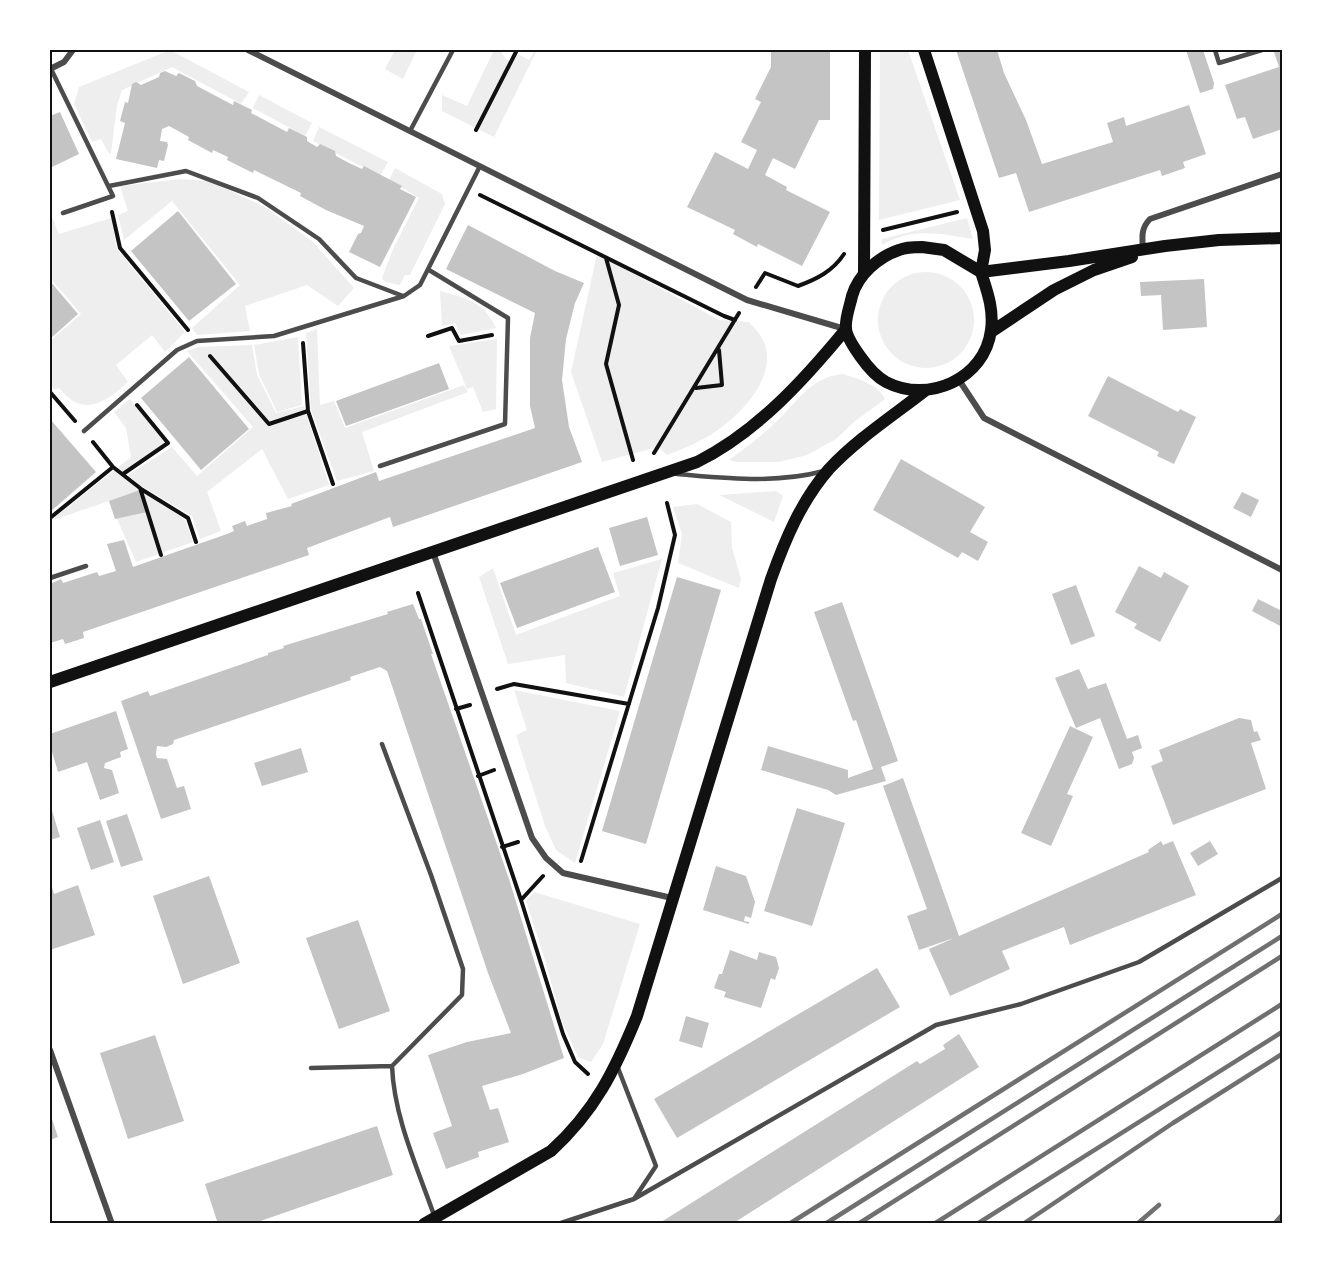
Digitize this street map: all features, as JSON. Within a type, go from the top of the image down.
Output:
[{"type":"main road","points":[[864,274],[865,50]]},
{"type":"main road","points":[[846,329],[868,368],[885,381],[905,389],[926,390],[943,387],[959,380],[974,367],[985,351],[991,332],[992,312],[981,272],[985,240],[977,207],[924,50]]},
{"type":"main road","points":[[50,682],[697,462],[734,440],[761,419],[819,362],[846,329],[854,291],[864,274],[880,259],[900,249],[922,247],[944,250],[981,272],[1165,246],[1219,240],[1282,238]]},
{"type":"main road","points":[[991,332],[1053,290],[1094,270],[1165,246]]},
{"type":"main road","points":[[429,1221],[551,1151],[587,1113],[617,1065],[637,1016],[785,538],[803,506],[829,470],[866,436],[926,390]]},
{"type":"street","points":[[50,69],[64,62],[73,50]]},
{"type":"street","points":[[248,50],[747,300],[846,329]]},
{"type":"street","points":[[1143,250],[1142,232],[1150,219],[1282,174]]},
{"type":"street","points":[[959,380],[984,418],[1282,570]]},
{"type":"street","points":[[433,551],[531,838],[546,858],[563,873],[672,898]]},
{"type":"street","points":[[50,1050],[112,1224]]},
{"type":"lane","points":[[261,57],[265,50]]},
{"type":"lane","points":[[410,131],[453,50]]},
{"type":"lane","points":[[1215,50],[1220,63],[1262,50]]},
{"type":"lane","points":[[50,69],[113,196],[63,213]]},
{"type":"lane","points":[[84,431],[177,350],[197,341],[274,336],[404,296],[420,285],[429,270],[480,166]]},
{"type":"lane","points":[[109,186],[186,171],[258,198],[319,239],[356,278],[404,296]]},
{"type":"lane","points":[[380,466],[505,424],[508,318],[429,270]]},
{"type":"lane","points":[[668,473],[759,480],[801,477],[829,470]]},
{"type":"lane","points":[[50,578],[86,566]]},
{"type":"lane","points":[[311,1068],[392,1066],[462,995],[463,969],[382,744]]},
{"type":"lane","points":[[558,1224],[634,1199],[936,1025],[1021,1004],[1139,962],[1282,878]]},
{"type":"lane","points":[[617,1065],[656,1166],[634,1199]]},
{"type":"lane","points":[[392,1066],[393,1090],[429,1221]]},
{"type":"path","points":[[476,130],[517,50]]},
{"type":"path","points":[[469,190],[735,320]]},
{"type":"path","points":[[109,197],[120,248],[269,424],[308,411]]},
{"type":"path","points":[[654,453],[765,273],[798,286],[816,279],[837,265],[844,253],[846,236],[863,235],[977,207]]},
{"type":"path","points":[[605,257],[619,305],[606,364],[633,460]]},
{"type":"path","points":[[302,328],[308,411],[333,484]]},
{"type":"path","points":[[428,336],[452,328],[459,341],[508,332]]},
{"type":"path","points":[[695,388],[722,385],[719,347]]},
{"type":"path","points":[[50,392],[113,467],[140,488],[188,518],[196,542]]},
{"type":"path","points":[[123,474],[168,443],[128,393]]},
{"type":"path","points":[[50,518],[113,467]]},
{"type":"path","points":[[140,488],[161,555]]},
{"type":"path","points":[[576,876],[658,608],[675,536],[667,503]]},
{"type":"path","points":[[418,593],[563,1034],[575,1062],[588,1074]]},
{"type":"path","points":[[481,693],[514,684],[629,704]]},
{"type":"path","points":[[520,900],[554,865]]},
{"type":"shaded area","points":[[170,50],[249,92],[241,104],[172,67],[122,90],[117,105],[111,154],[101,139],[92,142],[74,104],[79,87]]},
{"type":"shaded area","points":[[395,50],[417,50],[403,79],[385,69]]},
{"type":"shaded area","points":[[494,50],[500,50],[506,59],[513,63],[518,54],[529,60],[537,50],[494,137],[442,111],[442,95],[467,106]]},
{"type":"shaded area","points":[[880,50],[908,50],[960,200],[879,220]]},
{"type":"shaded area","points":[[259,95],[312,123],[305,136],[253,108]]},
{"type":"shaded area","points":[[319,127],[388,162],[380,176],[313,141]]},
{"type":"shaded area","points":[[395,168],[442,194],[445,204],[410,275],[405,275],[400,285],[385,282],[382,278],[393,249],[419,198],[389,180]]},
{"type":"shaded area","points":[[180,179],[209,181],[265,207],[312,241],[354,288],[338,306],[307,285],[245,306],[250,331],[197,335],[192,328],[240,285],[172,201],[124,240],[118,215],[128,211],[120,186]]},
{"type":"shaded area","points":[[50,212],[59,234],[111,218],[117,249],[185,332],[165,352],[152,335],[116,365],[128,382],[110,397],[96,404],[88,405],[73,401],[59,388],[54,389],[50,383],[50,341],[81,314],[50,278]]},
{"type":"shaded area","points":[[967,218],[973,239],[927,233],[905,236],[882,245],[882,239]]},
{"type":"shaded area","points":[[597,254],[719,320],[749,322],[760,335],[767,354],[766,369],[760,383],[741,410],[717,431],[667,455],[658,447],[602,462],[571,372]]},
{"type":"shaded area","points":[[926,272],[944,276],[960,286],[970,302],[974,320],[970,338],[960,354],[944,364],[926,368],[908,364],[892,354],[882,338],[878,320],[882,302],[892,286],[908,276]]},
{"type":"shaded area","points":[[440,291],[480,306],[496,328],[461,335],[455,323],[442,326]]},
{"type":"shaded area","points":[[317,329],[320,405],[334,401],[345,428],[464,385],[468,392],[362,432],[374,471],[337,481],[311,410],[306,333]]},
{"type":"shaded area","points":[[298,337],[302,405],[277,412],[259,374],[254,345]]},
{"type":"shaded area","points":[[497,339],[496,409],[483,412],[473,387],[467,389],[449,346]]},
{"type":"shaded area","points":[[252,345],[257,375],[276,413],[304,406],[329,485],[288,499],[262,449],[207,492],[221,531],[200,539],[192,516],[141,486],[128,475],[172,447],[197,476],[253,427],[187,351],[198,347]]},
{"type":"shaded area","points":[[842,374],[873,386],[885,399],[836,439],[807,455],[779,462],[729,460],[771,427],[813,385],[831,376]]},
{"type":"shaded area","points":[[130,399],[165,443],[120,474],[185,520],[193,542],[136,562],[109,501],[50,521],[131,457],[126,428],[114,412]]},
{"type":"shaded area","points":[[776,491],[783,496],[774,522],[719,495]]},
{"type":"shaded area","points":[[697,504],[731,522],[732,548],[741,579],[739,588],[678,563],[682,534],[673,507]]},
{"type":"shaded area","points":[[662,559],[624,697],[566,683],[565,655],[508,664],[479,577],[493,568],[516,635],[620,596],[613,573]]},
{"type":"shaded area","points":[[514,690],[620,711],[575,863],[556,850],[545,826],[516,735],[527,730]]},
{"type":"shaded area","points":[[534,892],[640,924],[603,1044],[591,1062],[578,1057],[562,1022],[526,901]]},
{"type":"building","points":[[771,50],[830,50],[830,120],[819,120],[795,169],[773,158],[765,175],[787,187],[786,190],[830,212],[802,266],[758,244],[757,247],[733,234],[735,230],[687,207],[715,152],[748,169],[757,150],[741,142],[761,102],[755,99],[771,67]]},
{"type":"building","points":[[956,50],[997,50],[1004,73],[1026,120],[1042,164],[1113,142],[1107,123],[1124,117],[1126,126],[1189,105],[1206,154],[1183,162],[1185,168],[1162,176],[1160,170],[1029,212],[1016,173],[999,178]]},
{"type":"building","points":[[1186,50],[1203,50],[1214,83],[1213,89],[1200,93]]},
{"type":"building","points":[[1282,50],[1282,129],[1253,139],[1245,117],[1237,119],[1225,85],[1279,67],[1274,52]]},
{"type":"building","points":[[165,71],[176,76],[179,73],[195,81],[197,86],[233,105],[234,101],[252,110],[251,113],[287,132],[289,128],[307,137],[307,141],[317,147],[320,144],[335,151],[336,156],[362,169],[364,166],[402,186],[400,189],[416,197],[380,267],[349,252],[364,226],[326,210],[300,196],[301,193],[254,170],[253,173],[227,160],[228,157],[213,150],[212,153],[169,126],[162,129],[160,141],[167,142],[168,145],[164,161],[159,160],[157,168],[116,159],[125,123],[120,121],[125,102],[128,103],[132,84],[136,82],[141,85],[159,77],[160,73]]},
{"type":"building","points":[[60,112],[79,154],[50,168],[50,116]]},
{"type":"building","points":[[178,211],[236,284],[189,321],[131,251]]},
{"type":"building","points":[[468,225],[555,271],[584,283],[575,303],[566,339],[562,380],[569,427],[582,462],[393,527],[390,517],[307,548],[309,555],[83,632],[84,638],[65,644],[63,639],[50,643],[50,584],[61,579],[63,583],[97,572],[99,576],[116,571],[107,544],[124,540],[133,567],[227,534],[234,531],[232,526],[245,521],[247,526],[267,519],[266,513],[292,506],[291,504],[376,472],[379,481],[535,428],[530,406],[530,338],[535,313],[446,269]]},
{"type":"building","points":[[1204,279],[1207,327],[1163,330],[1161,295],[1141,296],[1140,282]]},
{"type":"building","points":[[50,281],[78,314],[50,339]]},
{"type":"building","points":[[189,357],[249,429],[201,470],[141,398]]},
{"type":"building","points":[[439,363],[449,389],[346,426],[336,401]]},
{"type":"building","points":[[1108,376],[1178,412],[1180,409],[1196,417],[1174,464],[1157,456],[1159,452],[1088,416]]},
{"type":"building","points":[[50,419],[96,472],[50,512]]},
{"type":"building","points":[[901,459],[985,507],[970,532],[988,542],[978,561],[962,552],[958,558],[873,510]]},
{"type":"building","points":[[140,490],[147,512],[115,519],[109,501]]},
{"type":"building","points":[[1242,492],[1259,500],[1251,517],[1233,508]]},
{"type":"building","points":[[647,517],[658,555],[620,566],[609,528]]},
{"type":"building","points":[[598,547],[615,592],[517,628],[500,583]]},
{"type":"building","points":[[1139,566],[1161,578],[1164,572],[1189,586],[1160,642],[1134,628],[1137,624],[1115,612]]},
{"type":"building","points":[[677,577],[721,590],[646,844],[602,831]]},
{"type":"building","points":[[1076,585],[1095,636],[1071,645],[1052,594]]},
{"type":"building","points":[[1258,599],[1282,611],[1282,627],[1252,611]]},
{"type":"building","points":[[842,602],[898,761],[881,767],[886,781],[836,795],[828,790],[761,770],[768,746],[848,770],[848,778],[873,769],[856,720],[853,721],[814,612]]},
{"type":"building","points":[[413,604],[421,619],[509,879],[564,1058],[523,1074],[482,1086],[490,1110],[498,1108],[509,1142],[478,1152],[479,1157],[446,1169],[433,1133],[452,1126],[428,1055],[467,1042],[511,1033],[488,973],[387,671],[380,667],[350,677],[351,680],[174,740],[173,744],[166,747],[157,746],[157,758],[167,759],[177,788],[184,786],[191,809],[161,819],[121,701],[148,691],[150,696],[268,655],[268,653],[284,648],[283,646],[388,614],[387,612]]},
{"type":"building","points":[[1079,669],[1088,689],[1106,683],[1127,739],[1138,735],[1142,748],[1132,752],[1134,758],[1132,764],[1119,769],[1100,718],[1076,728],[1055,678]]},
{"type":"building","points":[[116,711],[128,749],[120,752],[121,757],[105,763],[104,768],[112,770],[119,793],[100,800],[87,762],[58,772],[50,745],[50,734]]},
{"type":"building","points":[[1239,718],[1251,720],[1254,732],[1257,731],[1261,740],[1251,743],[1266,789],[1173,825],[1151,766],[1163,761],[1159,750]]},
{"type":"building","points":[[1070,726],[1093,737],[1067,794],[1073,796],[1051,846],[1021,833]]},
{"type":"building","points":[[301,748],[308,772],[262,786],[254,763]]},
{"type":"building","points":[[903,778],[959,936],[1149,852],[1148,850],[1161,841],[1163,845],[1173,841],[1196,895],[1070,945],[1064,927],[1002,951],[1010,969],[950,996],[929,949],[954,938],[919,950],[907,916],[927,909],[883,786]]},
{"type":"building","points":[[50,804],[60,837],[50,840]]},
{"type":"building","points":[[797,808],[845,823],[812,926],[764,911]]},
{"type":"building","points":[[127,814],[143,860],[121,867],[106,821]]},
{"type":"building","points":[[100,820],[114,862],[91,870],[77,828]]},
{"type":"building","points":[[1210,841],[1218,854],[1198,866],[1190,853]]},
{"type":"building","points":[[716,866],[746,876],[755,902],[751,918],[745,916],[744,921],[749,924],[703,910]]},
{"type":"building","points":[[209,876],[240,963],[183,984],[153,896]]},
{"type":"building","points":[[50,881],[54,894],[78,885],[95,935],[50,950]]},
{"type":"building","points":[[358,920],[390,1011],[339,1029],[306,938]]},
{"type":"building","points":[[730,950],[757,960],[759,952],[776,957],[779,968],[775,980],[771,978],[761,1008],[724,997],[726,992],[714,988],[719,974],[722,974]]},
{"type":"building","points":[[877,968],[900,1007],[677,1138],[654,1099]]},
{"type":"building","points":[[686,1016],[709,1023],[702,1048],[679,1041]]},
{"type":"building","points":[[959,1034],[979,1067],[732,1224],[658,1224],[917,1061],[920,1064],[945,1049],[943,1045]]},
{"type":"building","points":[[155,1035],[184,1121],[128,1139],[100,1053]]},
{"type":"building","points":[[50,1113],[58,1137],[50,1140]]},
{"type":"building","points":[[377,1126],[393,1175],[252,1224],[218,1224],[205,1184]]},
{"type":"railway","points":[[789,1224],[1282,914]]},
{"type":"railway","points":[[825,1224],[1282,936]]},
{"type":"railway","points":[[858,1224],[1282,956]]},
{"type":"railway","points":[[934,1224],[1282,1004]]},
{"type":"railway","points":[[977,1224],[1282,1032]]},
{"type":"railway","points":[[1023,1224],[1173,1123],[1282,1054]]},
{"type":"railway","points":[[1137,1224],[1159,1205]]},
{"type":"railway","points":[[1274,1224],[1282,1215]]}]
